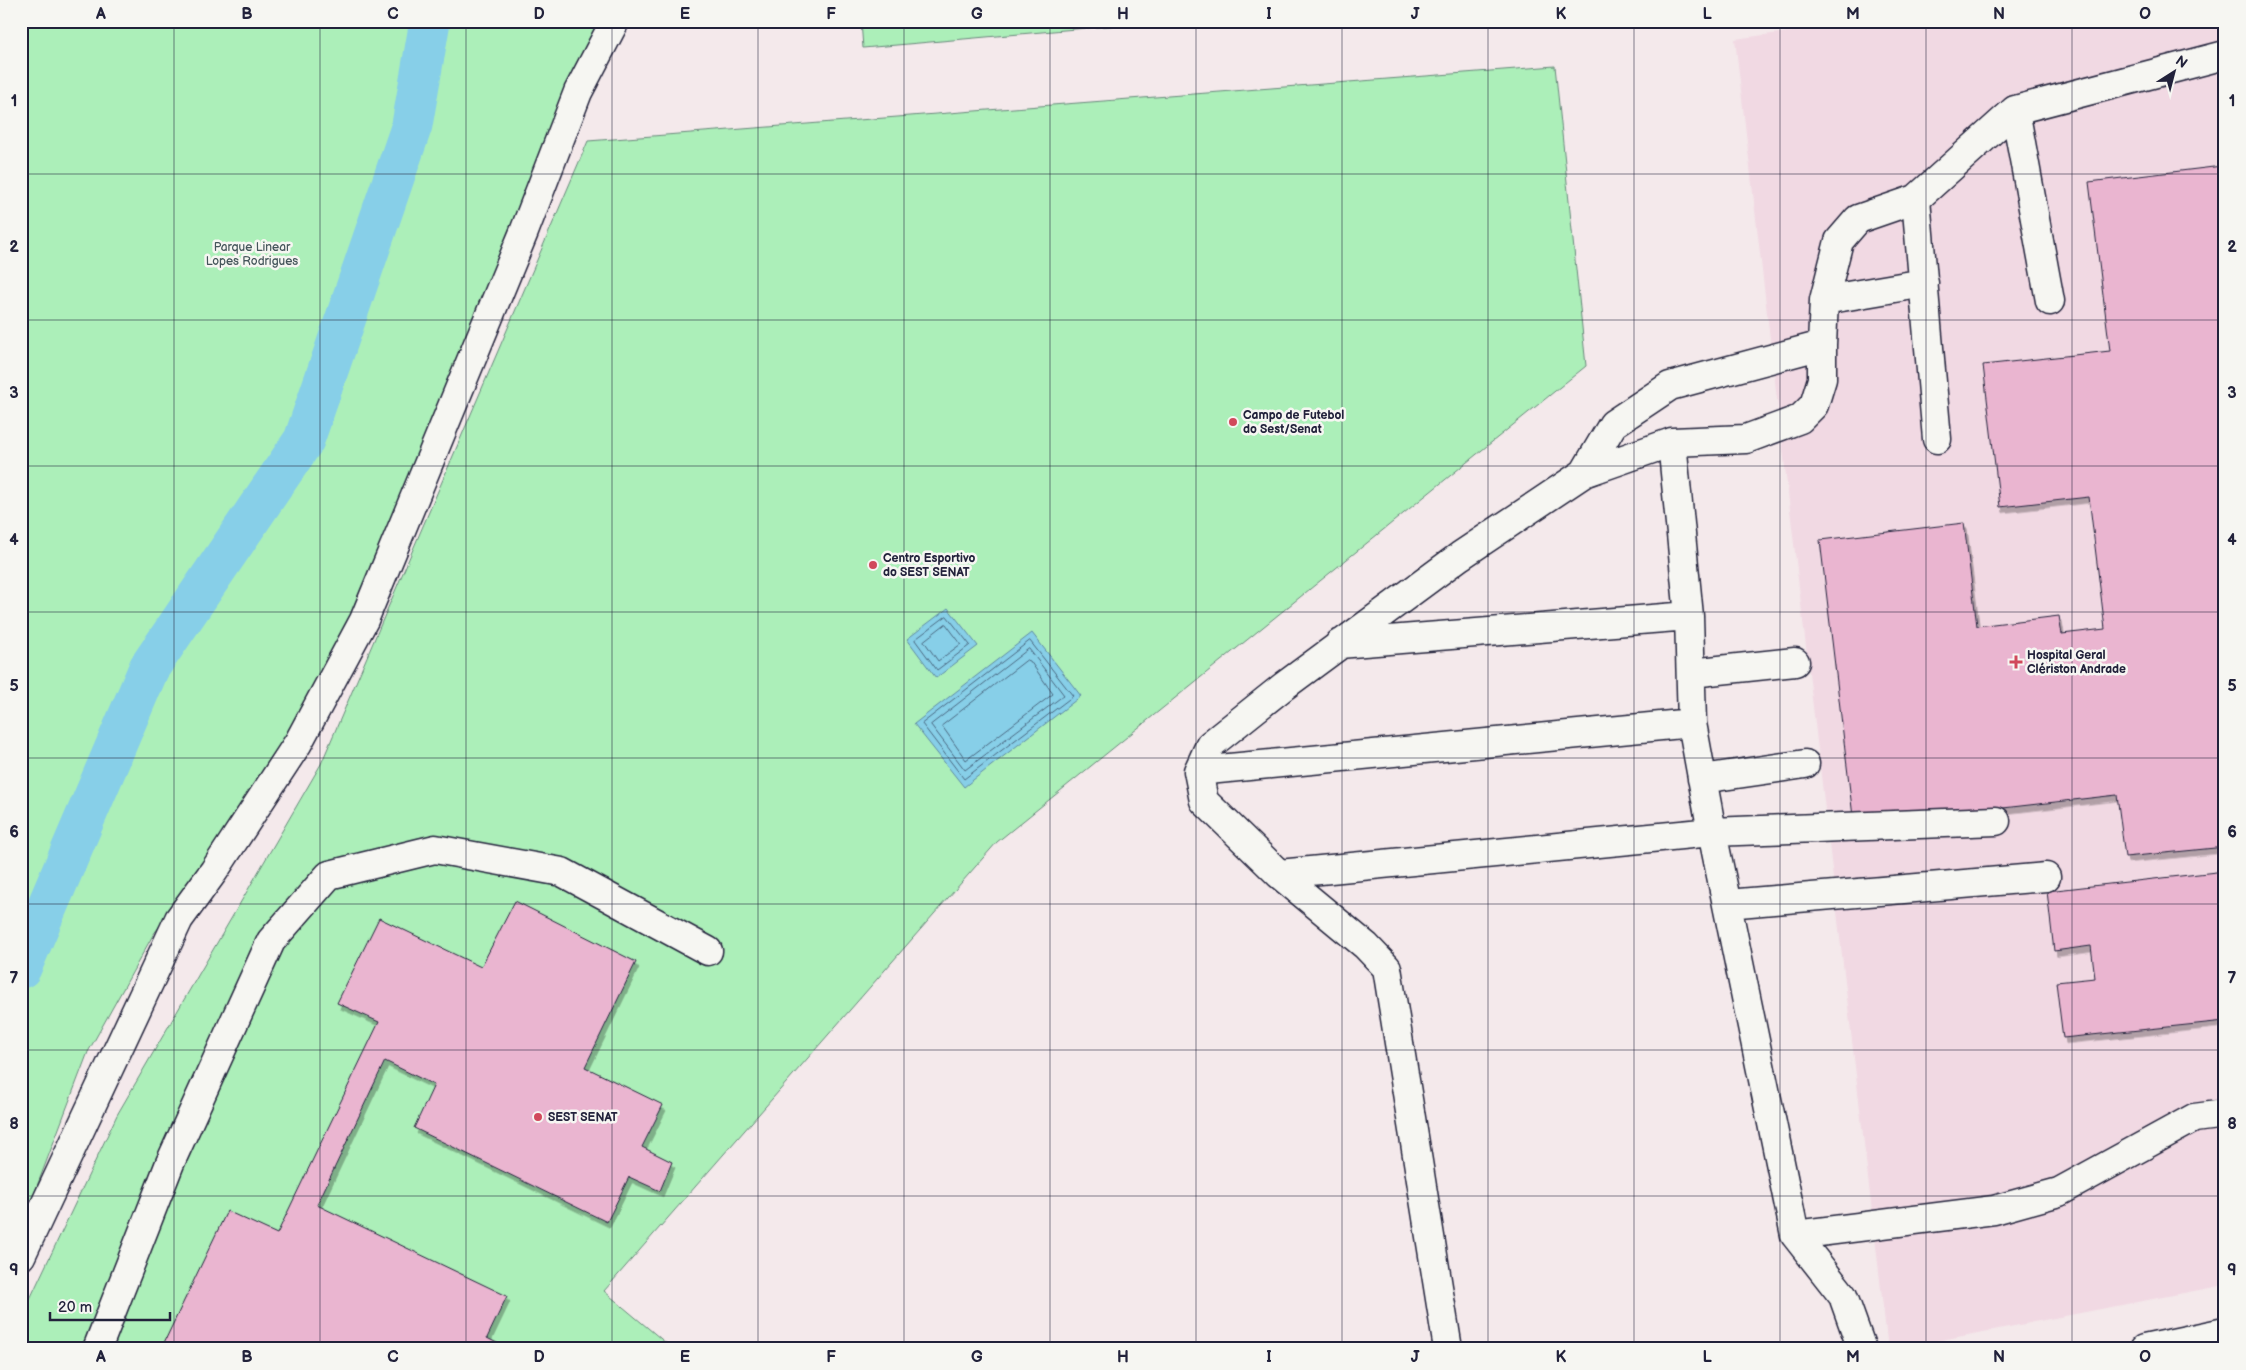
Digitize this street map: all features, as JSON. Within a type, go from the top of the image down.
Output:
[{"type":"street","points":[[21,1256],[179,919],[214,871],[298,743],[364,620],[524,232],[578,92],[615,21]]},
{"type":"street","points":[[1448,1349],[1387,968],[1366,946],[1279,874],[1204,801],[1198,771],[1210,745],[1340,644],[1460,556],[1584,473],[1672,442],[1746,439],[1800,419],[1814,405],[1822,379],[1824,300],[1839,241],[1858,219],[1916,199],[2016,110],[2225,55]]},
{"type":"street","points":[[2016,110],[2050,301]]},
{"type":"street","points":[[1916,199],[1937,439]]},
{"type":"street","points":[[1824,300],[1924,282]]},
{"type":"street","points":[[1584,473],[1613,424],[1670,386],[1822,345]]},
{"type":"street","points":[[1672,442],[1689,616],[1692,724],[1712,832],[1794,1235],[1843,1296],[1862,1349]]},
{"type":"street","points":[[1340,644],[1689,616]]},
{"type":"street","points":[[1691,672],[1795,662]]},
{"type":"street","points":[[1198,771],[1692,724]]},
{"type":"street","points":[[1702,779],[1805,764]]},
{"type":"street","points":[[1279,874],[1712,832],[1996,821]]},
{"type":"street","points":[[97,1349],[170,1163],[271,941],[330,875],[435,849],[562,872],[708,951]]},
{"type":"street","points":[[1727,904],[2046,877]]},
{"type":"street","points":[[1794,1235],[1994,1210],[2059,1192],[2194,1118],[2225,1114]]},
{"type":"street","points":[[2144,1349],[2225,1332]]},
{"type":"shaded area","name":"Hospital Geral Clériston Andrade","points":[[1868,21],[2225,21],[2225,1285],[1895,1349],[1888,1349],[1735,39]]},
{"type":"green space","name":"Parque Linear Lopes Rodrigues","points":[[21,21],[613,21],[529,180],[353,632],[288,750],[153,935],[88,1052],[21,1228]]},
{"type":"green space","points":[[861,21],[1165,21],[863,48]]},
{"type":"green space","name":"Centro Esportivo do SEST SENAT","points":[[1555,66],[1586,366],[997,842],[604,1291],[673,1349],[21,1349],[21,1319],[117,1115],[321,764],[588,141]]},
{"type":"water","points":[[948,608],[978,646],[936,678],[907,639]]},
{"type":"water","points":[[1032,633],[1081,696],[964,787],[914,724]]},
{"type":"building","name":"Hospital Geral Clériston Andrade","points":[[2222,166],[2225,188],[2225,847],[2125,857],[2117,795],[1854,825],[1820,540],[1964,523],[1977,626],[2059,616],[2062,634],[2105,629],[2089,497],[2000,507],[1983,365],[2110,351],[2089,182]]},
{"type":"building","points":[[2225,871],[2225,1021],[2063,1038],[2056,982],[2095,978],[2091,946],[2054,951],[2047,891]]},
{"type":"building","name":"SEST SENAT","points":[[515,901],[636,962],[585,1067],[663,1105],[642,1147],[672,1162],[660,1191],[629,1177],[607,1222],[414,1128],[434,1085],[385,1061],[317,1205],[507,1296],[487,1338],[509,1349],[161,1349],[227,1211],[277,1234],[379,1022],[337,1003],[379,918],[481,967]]},
{"type":"waterway","points":[[21,968],[149,668],[304,440],[412,125],[430,21]]},
{"type":"place","name":"Campo de Futebol do Sest/Senat","points":[[1233,422]]},
{"type":"place","name":"Centro Esportivo do SEST SENAT","points":[[873,565]]},
{"type":"place","name":"Hospital Geral Clériston Andrade","points":[[2016,662]]},
{"type":"place","name":"SEST SENAT","points":[[538,1117]]}]
